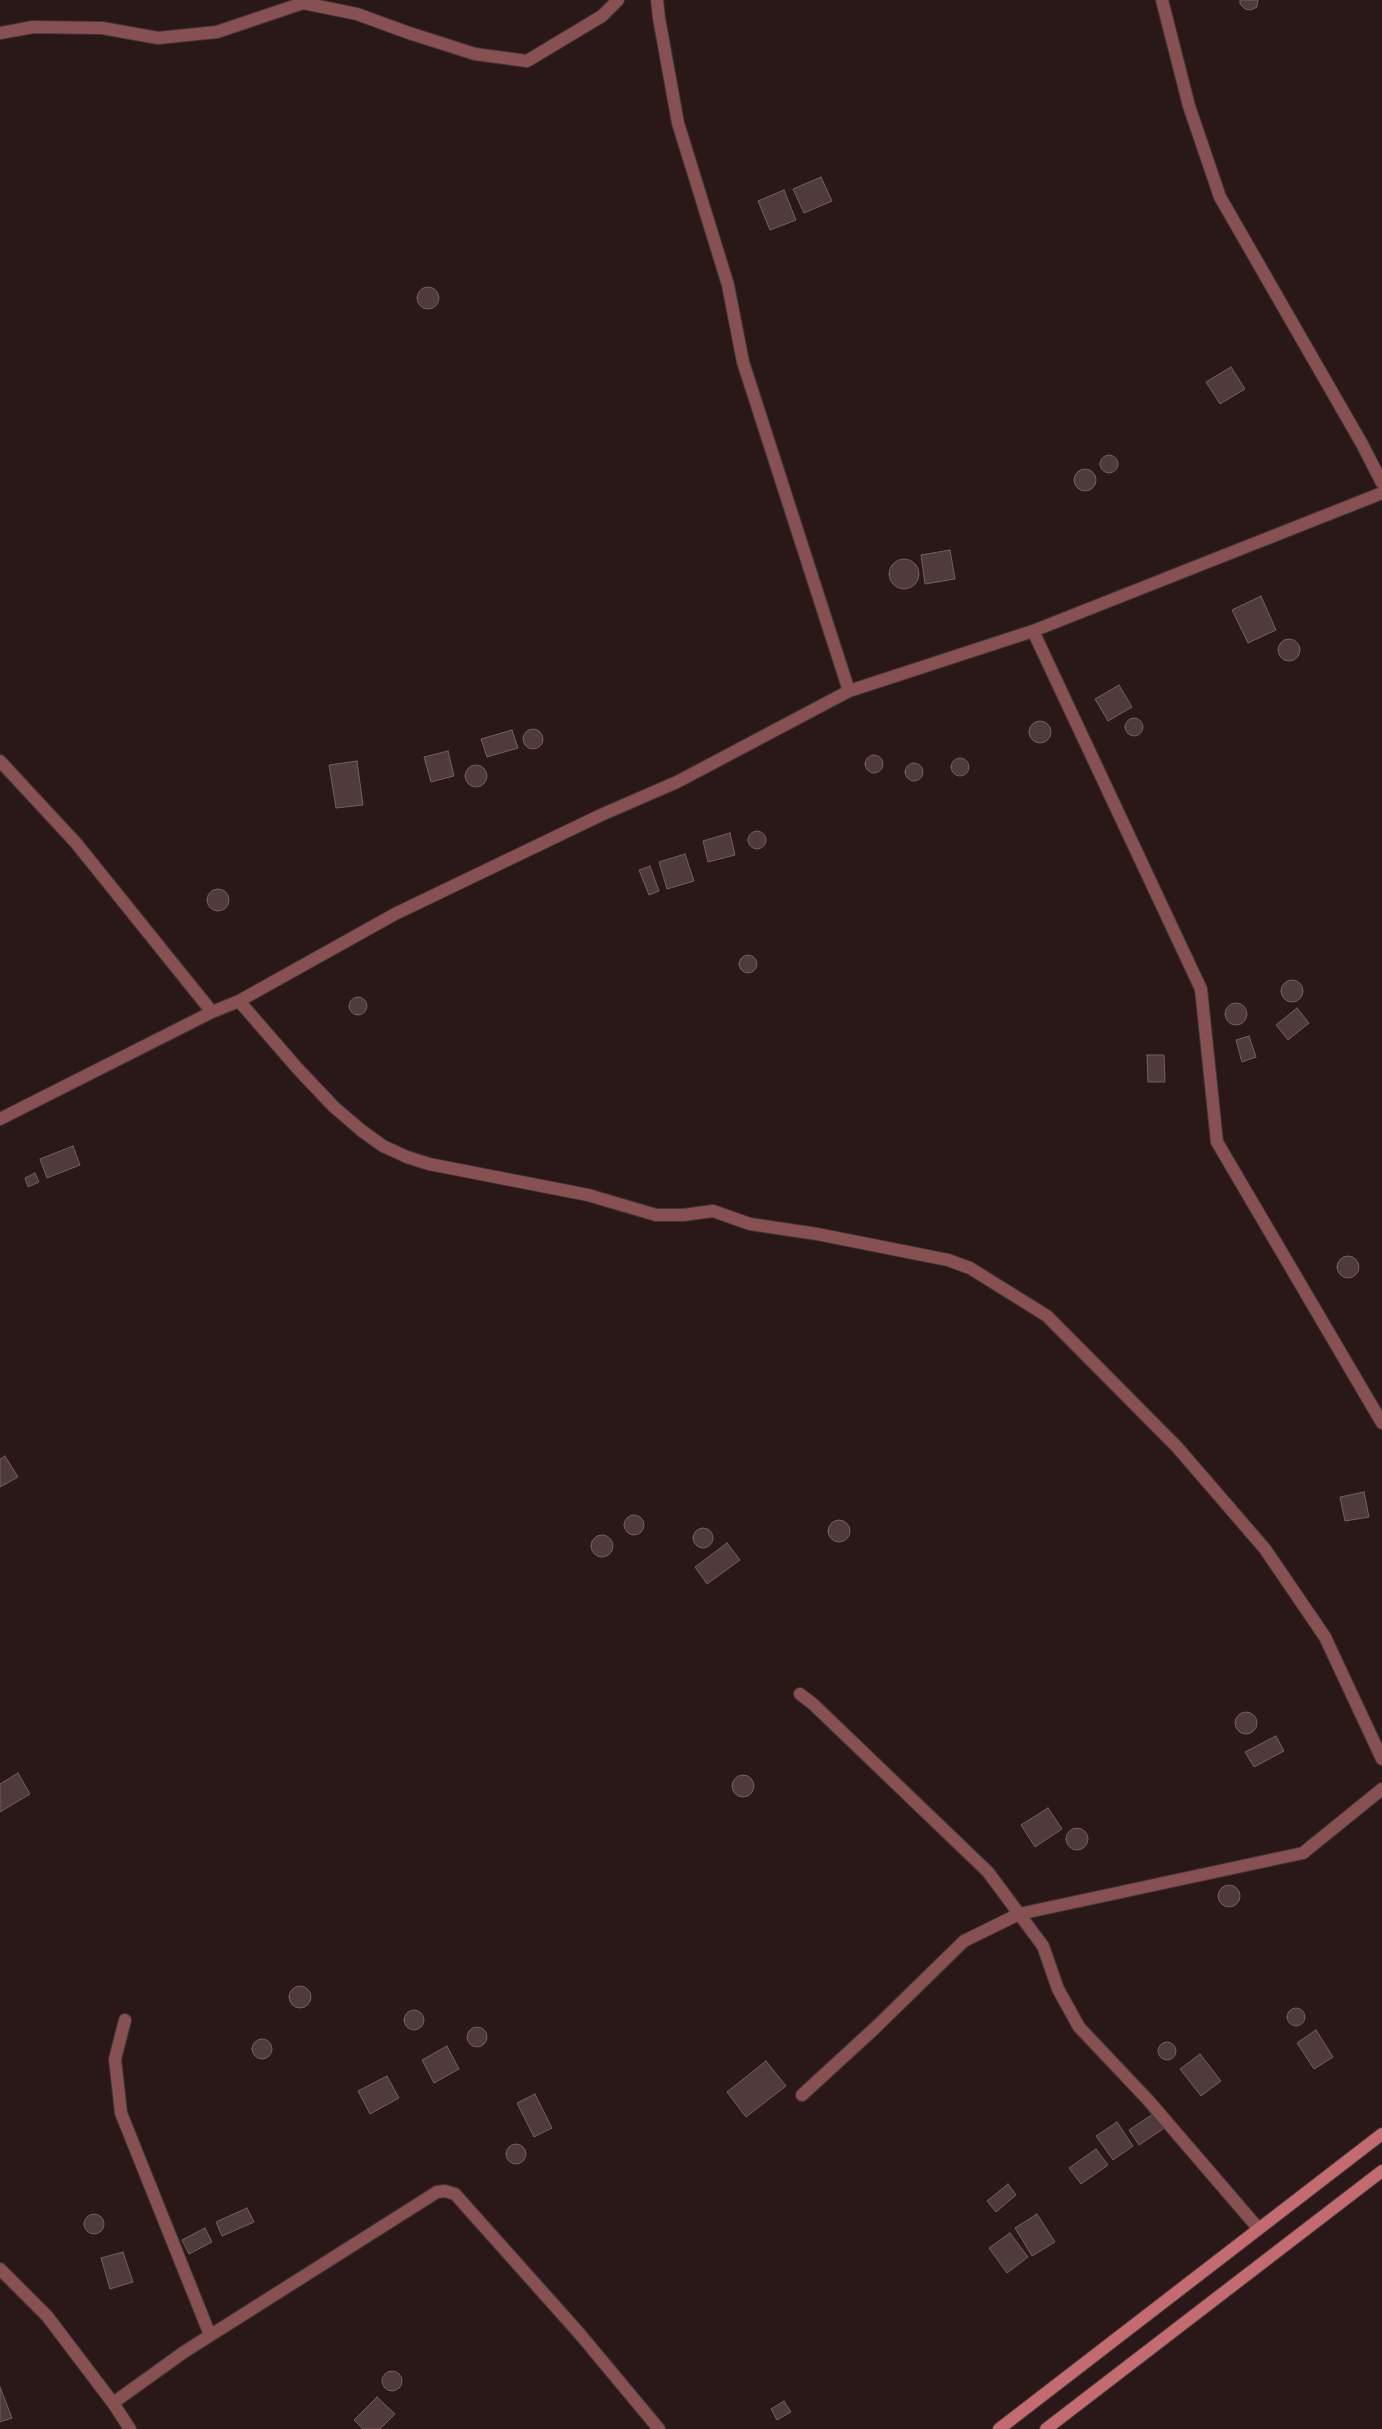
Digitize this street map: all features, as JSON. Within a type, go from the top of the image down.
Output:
[{"type":"main road","points":[[999,2429],[1382,2134]]},
{"type":"main road","points":[[1046,2429],[1382,2171]]},
{"type":"street","points":[[0,33],[33,27],[102,28],[158,38],[217,32],[303,3],[358,14],[475,54],[527,61],[602,16],[618,0]]},
{"type":"street","points":[[657,0],[658,18],[678,123],[728,285],[743,362],[849,691]]},
{"type":"street","points":[[1162,0],[1190,106],[1220,197],[1362,444],[1382,484]]},
{"type":"street","points":[[0,1119],[212,1012],[239,1001],[394,914],[601,815],[677,782],[849,691],[1033,631],[1382,493]]},
{"type":"street","points":[[1033,631],[1201,989],[1217,1142],[1382,1422]]},
{"type":"street","points":[[0,762],[76,843],[212,1012]]},
{"type":"street","points":[[239,1001],[334,1107],[383,1146],[407,1157],[429,1164],[588,1195],[656,1215],[683,1215],[713,1211],[750,1224],[817,1234],[948,1260],[970,1268],[1047,1316],[1177,1447],[1265,1550],[1325,1637],[1382,1760]]},
{"type":"street","points":[[800,1694],[820,1710],[988,1872],[1043,1946],[1058,1989],[1079,2027],[1148,2100],[1258,2228]]},
{"type":"street","points":[[802,2095],[964,1942],[1019,1914],[1303,1853],[1382,1790]]},
{"type":"street","points":[[125,2020],[115,2059],[121,2113],[210,2335]]},
{"type":"street","points":[[113,2403],[210,2335],[437,2192],[445,2191],[455,2194],[579,2333],[659,2429]]},
{"type":"street","points":[[0,2269],[47,2316],[113,2403],[130,2429]]},
{"type":"building","points":[[1240,0],[1258,0],[1257,7],[1251,10],[1245,9],[1240,4]]},
{"type":"building","points":[[821,177],[832,201],[804,213],[793,189]]},
{"type":"building","points":[[784,190],[796,220],[770,230],[758,201]]},
{"type":"building","points":[[428,287],[438,294],[439,298],[432,308],[428,309],[418,302],[417,298],[424,288]]},
{"type":"building","points":[[1231,367],[1245,389],[1220,404],[1206,382]]},
{"type":"building","points":[[1109,455],[1115,458],[1118,464],[1115,470],[1109,473],[1103,470],[1100,464],[1103,458]]},
{"type":"building","points":[[1085,469],[1093,472],[1096,480],[1093,488],[1085,491],[1077,488],[1074,480],[1077,472]]},
{"type":"building","points":[[950,550],[955,579],[925,584],[921,555]]},
{"type":"building","points":[[904,559],[914,564],[919,574],[914,584],[904,589],[894,584],[889,574],[894,564]]},
{"type":"building","points":[[1261,596],[1276,630],[1248,643],[1232,610]]},
{"type":"building","points":[[1289,639],[1297,642],[1300,650],[1297,658],[1289,661],[1281,658],[1278,650],[1281,642]]},
{"type":"building","points":[[1119,685],[1132,707],[1108,721],[1095,699]]},
{"type":"building","points":[[1134,718],[1140,721],[1143,727],[1140,733],[1134,736],[1128,733],[1125,727],[1128,721]]},
{"type":"building","points":[[1040,721],[1048,724],[1051,732],[1048,740],[1040,743],[1032,740],[1029,732],[1032,724]]},
{"type":"building","points":[[529,729],[537,729],[543,735],[543,743],[537,749],[529,749],[523,743],[523,735]]},
{"type":"building","points":[[512,730],[518,748],[487,757],[481,739]]},
{"type":"building","points":[[448,751],[454,776],[431,782],[424,757]]},
{"type":"building","points":[[874,755],[880,758],[883,764],[880,770],[874,773],[868,770],[865,764],[868,758]]},
{"type":"building","points":[[960,758],[966,761],[969,767],[966,773],[960,776],[954,773],[951,767],[954,761]]},
{"type":"building","points":[[357,761],[363,805],[336,808],[329,765]]},
{"type":"building","points":[[914,763],[920,766],[923,772],[920,778],[914,781],[908,778],[905,772],[908,766]]},
{"type":"building","points":[[476,765],[486,772],[487,776],[480,786],[476,787],[466,780],[465,776],[472,766]]},
{"type":"building","points":[[757,831],[763,834],[766,840],[763,846],[757,849],[751,846],[748,840],[751,834]]},
{"type":"building","points":[[730,833],[735,855],[708,862],[703,841]]},
{"type":"building","points":[[685,854],[694,881],[667,889],[659,862]]},
{"type":"building","points":[[650,866],[659,891],[649,895],[639,870]]},
{"type":"building","points":[[218,889],[228,896],[229,900],[222,910],[218,911],[208,904],[207,900],[214,890]]},
{"type":"building","points":[[748,955],[754,958],[757,964],[754,970],[748,973],[742,970],[739,964],[742,958]]},
{"type":"building","points":[[1292,980],[1300,983],[1303,991],[1300,999],[1292,1002],[1284,999],[1281,991],[1284,983]]},
{"type":"building","points":[[358,997],[364,1000],[367,1006],[364,1012],[358,1015],[352,1012],[349,1006],[352,1000]]},
{"type":"building","points":[[1236,1003],[1244,1006],[1247,1014],[1244,1022],[1236,1025],[1228,1022],[1225,1014],[1228,1006]]},
{"type":"building","points":[[1297,1008],[1309,1023],[1288,1040],[1276,1025]]},
{"type":"building","points":[[1249,1036],[1256,1057],[1242,1062],[1236,1040]]},
{"type":"building","points":[[1147,1055],[1164,1055],[1165,1082],[1148,1082]]},
{"type":"building","points":[[73,1146],[80,1165],[47,1178],[40,1159]]},
{"type":"building","points":[[35,1173],[39,1182],[28,1187],[25,1178]]},
{"type":"building","points":[[1348,1256],[1356,1259],[1359,1267],[1356,1275],[1348,1278],[1340,1275],[1337,1267],[1340,1259]]},
{"type":"building","points":[[5,1456],[18,1477],[0,1487],[0,1459]]},
{"type":"building","points":[[1364,1492],[1369,1517],[1345,1521],[1340,1497]]},
{"type":"building","points":[[630,1515],[638,1515],[644,1521],[644,1529],[638,1535],[630,1535],[624,1529],[624,1521]]},
{"type":"building","points":[[839,1520],[849,1527],[850,1531],[843,1541],[839,1542],[829,1535],[828,1531],[835,1521]]},
{"type":"building","points":[[699,1528],[707,1528],[713,1534],[713,1542],[707,1548],[699,1548],[693,1542],[693,1534]]},
{"type":"building","points":[[602,1535],[612,1542],[613,1546],[606,1556],[602,1557],[592,1550],[591,1546],[598,1536]]},
{"type":"building","points":[[727,1543],[740,1560],[707,1584],[695,1567]]},
{"type":"building","points":[[1246,1712],[1256,1719],[1257,1723],[1250,1733],[1246,1734],[1236,1727],[1235,1723],[1242,1713]]},
{"type":"building","points":[[1276,1736],[1284,1751],[1254,1767],[1245,1752]]},
{"type":"building","points":[[18,1773],[30,1794],[0,1812],[0,1784]]},
{"type":"building","points":[[743,1775],[753,1782],[754,1786],[747,1796],[743,1797],[733,1790],[732,1786],[739,1776]]},
{"type":"building","points":[[1048,1808],[1062,1829],[1035,1847],[1021,1825]]},
{"type":"building","points":[[1077,1828],[1087,1835],[1088,1839],[1081,1849],[1077,1850],[1067,1843],[1066,1839],[1073,1829]]},
{"type":"building","points":[[1229,1885],[1239,1892],[1240,1896],[1233,1906],[1229,1907],[1219,1900],[1218,1896],[1225,1886]]},
{"type":"building","points":[[300,1986],[308,1989],[311,1997],[308,2005],[300,2008],[292,2005],[289,1997],[292,1989]]},
{"type":"building","points":[[1296,2008],[1302,2011],[1305,2017],[1302,2023],[1296,2026],[1290,2023],[1287,2017],[1290,2011]]},
{"type":"building","points":[[414,2010],[421,2013],[424,2020],[421,2027],[414,2030],[407,2027],[404,2020],[407,2013]]},
{"type":"building","points":[[477,2027],[484,2030],[487,2037],[484,2044],[477,2047],[470,2044],[467,2037],[470,2030]]},
{"type":"building","points":[[1316,2030],[1333,2057],[1314,2069],[1297,2043]]},
{"type":"building","points":[[262,2039],[269,2042],[272,2049],[269,2056],[262,2059],[255,2056],[252,2049],[255,2042]]},
{"type":"building","points":[[1167,2042],[1173,2045],[1176,2051],[1173,2057],[1167,2060],[1161,2057],[1158,2051],[1161,2045]]},
{"type":"building","points":[[447,2046],[459,2069],[434,2083],[422,2060]]},
{"type":"building","points":[[1200,2054],[1221,2081],[1201,2096],[1180,2069]]},
{"type":"building","points":[[766,2061],[786,2086],[746,2117],[727,2092]]},
{"type":"building","points":[[387,2076],[399,2098],[370,2114],[358,2091]]},
{"type":"building","points":[[535,2094],[552,2128],[534,2137],[517,2103]]},
{"type":"building","points":[[1156,2112],[1166,2127],[1139,2145],[1129,2130]]},
{"type":"building","points":[[1117,2122],[1133,2146],[1113,2160],[1096,2136]]},
{"type":"building","points":[[516,2144],[523,2147],[526,2154],[523,2161],[516,2164],[509,2161],[506,2154],[509,2147]]},
{"type":"building","points":[[1096,2149],[1108,2165],[1081,2184],[1069,2168]]},
{"type":"building","points":[[1008,2184],[1016,2195],[996,2212],[987,2201]]},
{"type":"building","points":[[247,2208],[254,2222],[222,2236],[216,2222]]},
{"type":"building","points":[[94,2214],[101,2217],[104,2224],[101,2231],[94,2234],[87,2231],[84,2224],[87,2217]]},
{"type":"building","points":[[1037,2214],[1055,2242],[1032,2256],[1015,2228]]},
{"type":"building","points":[[205,2228],[212,2242],[189,2254],[182,2240]]},
{"type":"building","points":[[1010,2233],[1028,2257],[1007,2273],[989,2248]]},
{"type":"building","points":[[123,2252],[133,2282],[110,2289],[101,2258]]},
{"type":"building","points":[[392,2371],[399,2374],[402,2381],[399,2388],[392,2391],[385,2388],[382,2381],[385,2374]]},
{"type":"building","points":[[0,2387],[12,2418],[0,2422]]},
{"type":"building","points":[[377,2397],[395,2414],[380,2429],[363,2429],[354,2420]]},
{"type":"building","points":[[784,2401],[791,2412],[777,2420],[771,2409]]}]
